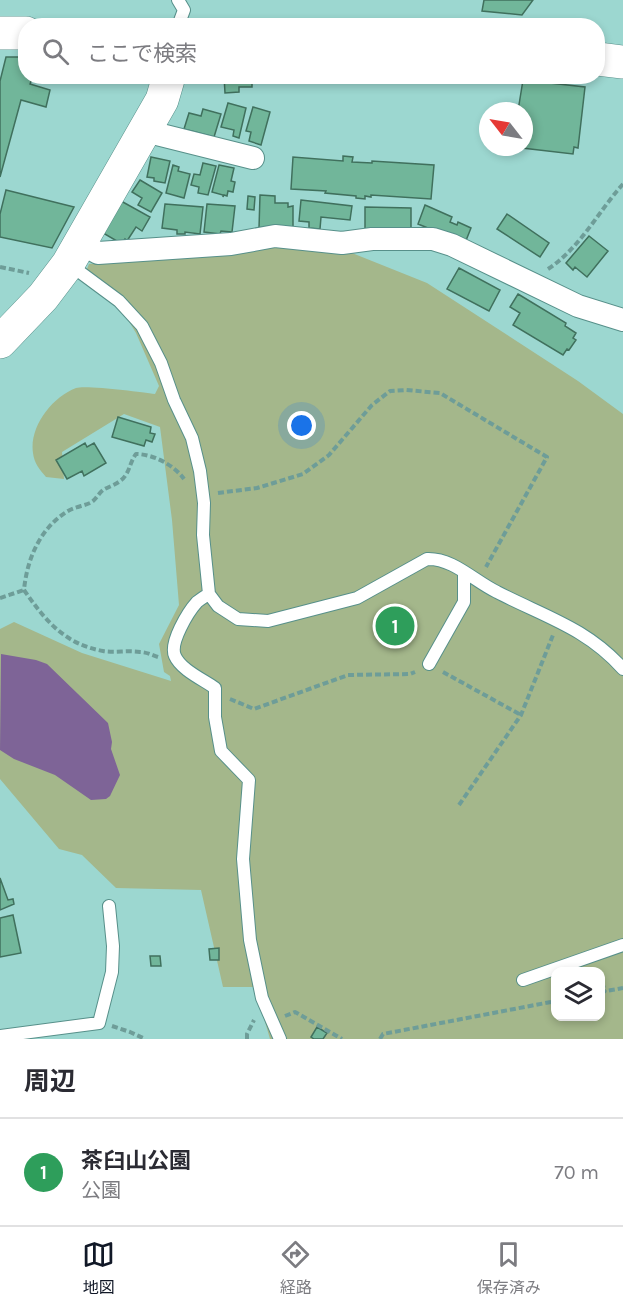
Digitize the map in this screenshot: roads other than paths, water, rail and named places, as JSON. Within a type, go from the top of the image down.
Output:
[{"type":"main road","points":[[0,33],[18,33]]},
{"type":"main road","points":[[605,60],[623,62]]},
{"type":"main road","points":[[0,342],[43,297],[74,253],[162,100],[167,84]]},
{"type":"street","points":[[145,131],[253,158]]},
{"type":"street","points":[[74,253],[98,254],[231,243],[275,236],[342,243],[372,239],[433,239],[452,245],[578,306],[623,320]]},
{"type":"lane","points":[[181,5],[193,0]]},
{"type":"lane","points":[[74,253],[142,326],[161,363],[174,400],[192,438],[203,495],[203,535],[209,594],[218,606],[238,619],[268,621],[357,598],[427,559],[439,558],[496,592],[559,620],[604,651],[623,669]]},
{"type":"lane","points":[[429,664],[464,602],[465,572]]},
{"type":"lane","points":[[209,594],[197,602],[176,635],[173,646],[176,657],[184,666],[215,688],[215,717],[221,751],[249,780],[243,859],[250,940],[262,998],[280,1039]]},
{"type":"lane","points":[[0,1036],[99,1023],[112,972],[113,946],[109,906]]},
{"type":"lane","points":[[523,980],[623,945]]},
{"type":"place","name":"茶臼山公園","points":[[395,626]]}]
